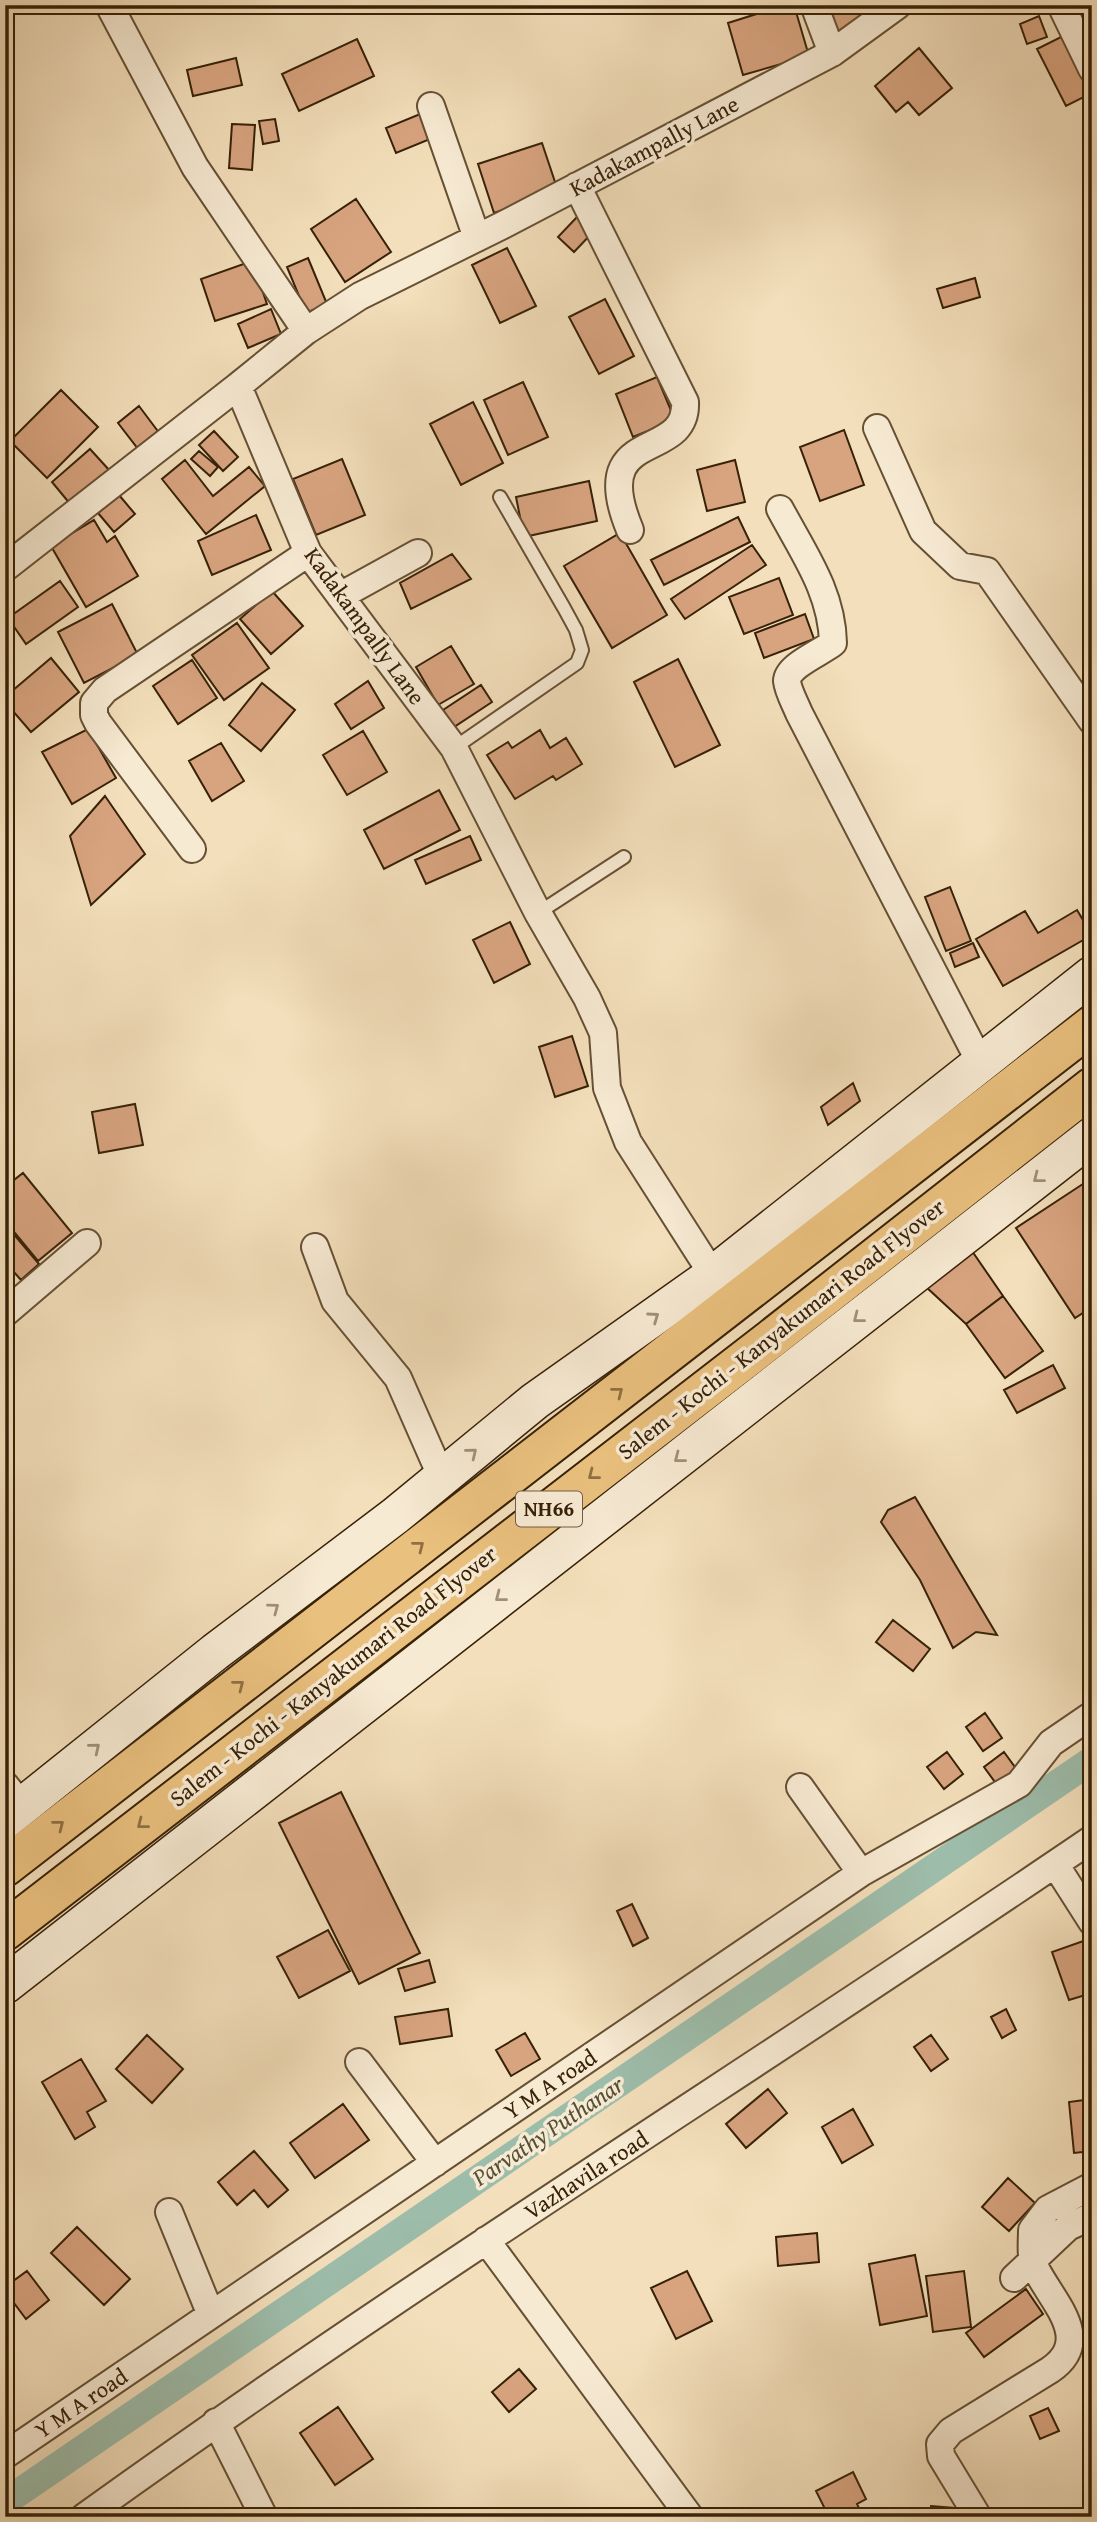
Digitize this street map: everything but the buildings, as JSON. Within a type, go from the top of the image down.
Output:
[{"type":"highway","name":"NH66","points":[[5,1867],[1092,1026]]},
{"type":"highway","name":"Salem - Kochi - Kanyakumari Road Flyover","points":[[5,1931],[771,1339],[1092,1087]]},
{"type":"street","points":[[110,5],[195,167],[306,331]]},
{"type":"street","points":[[814,5],[832,52]]},
{"type":"street","name":"Kadakampally Lane","points":[[713,1275],[628,1142],[607,1088],[603,1033],[454,748],[308,553],[237,386],[306,331],[360,296],[477,238],[832,52],[898,5]]},
{"type":"street","points":[[1061,5],[1092,69]]},
{"type":"street","points":[[431,106],[477,238]]},
{"type":"street","points":[[577,186],[685,402],[685,415],[679,426],[623,465],[618,479],[618,494],[630,530]]},
{"type":"street","points":[[5,567],[237,386]]},
{"type":"street","points":[[877,428],[923,531],[960,566],[988,570],[1092,722]]},
{"type":"street","points":[[780,509],[825,592],[832,620],[833,643],[796,666],[788,675],[787,684],[799,713],[981,1064]]},
{"type":"street","points":[[192,849],[98,723],[94,715],[94,703],[105,690],[308,553]]},
{"type":"street","points":[[340,596],[418,553]]},
{"type":"street","points":[[11,1804],[395,1516],[535,1401],[713,1275],[1092,975]]},
{"type":"street","points":[[5,1985],[1092,1136]]},
{"type":"street","points":[[5,1313],[87,1243]]},
{"type":"street","points":[[315,1247],[335,1301],[398,1378],[442,1478]]},
{"type":"street","name":"Y M A road","points":[[5,2455],[862,1873],[1019,1784],[1051,1743],[1092,1715]]},
{"type":"street","points":[[800,1787],[862,1873]]},
{"type":"street","name":"Vazhavila road","points":[[93,2514],[216,2422],[1092,1839]]},
{"type":"street","points":[[1055,1864],[1092,1922]]},
{"type":"street","points":[[359,2062],[435,2163]]},
{"type":"street","points":[[1024,2270],[1032,2230],[1037,2221],[1048,2209],[1092,2186]]},
{"type":"street","points":[[169,2212],[211,2315]]},
{"type":"street","points":[[1024,2270],[1068,2227],[1092,2216]]},
{"type":"street","points":[[486,2240],[690,2517]]},
{"type":"street","points":[[978,2517],[942,2456],[940,2444],[951,2431],[1060,2363],[1071,2345],[1066,2319],[1024,2270]]},
{"type":"street","points":[[216,2422],[264,2517]]},
{"type":"lane","points":[[454,748],[577,663],[582,650],[576,630],[500,497]]},
{"type":"lane","points":[[538,913],[624,856]]},
{"type":"waterway","name":"Parvathy Puthanar","points":[[5,2502],[1092,1760]]}]
